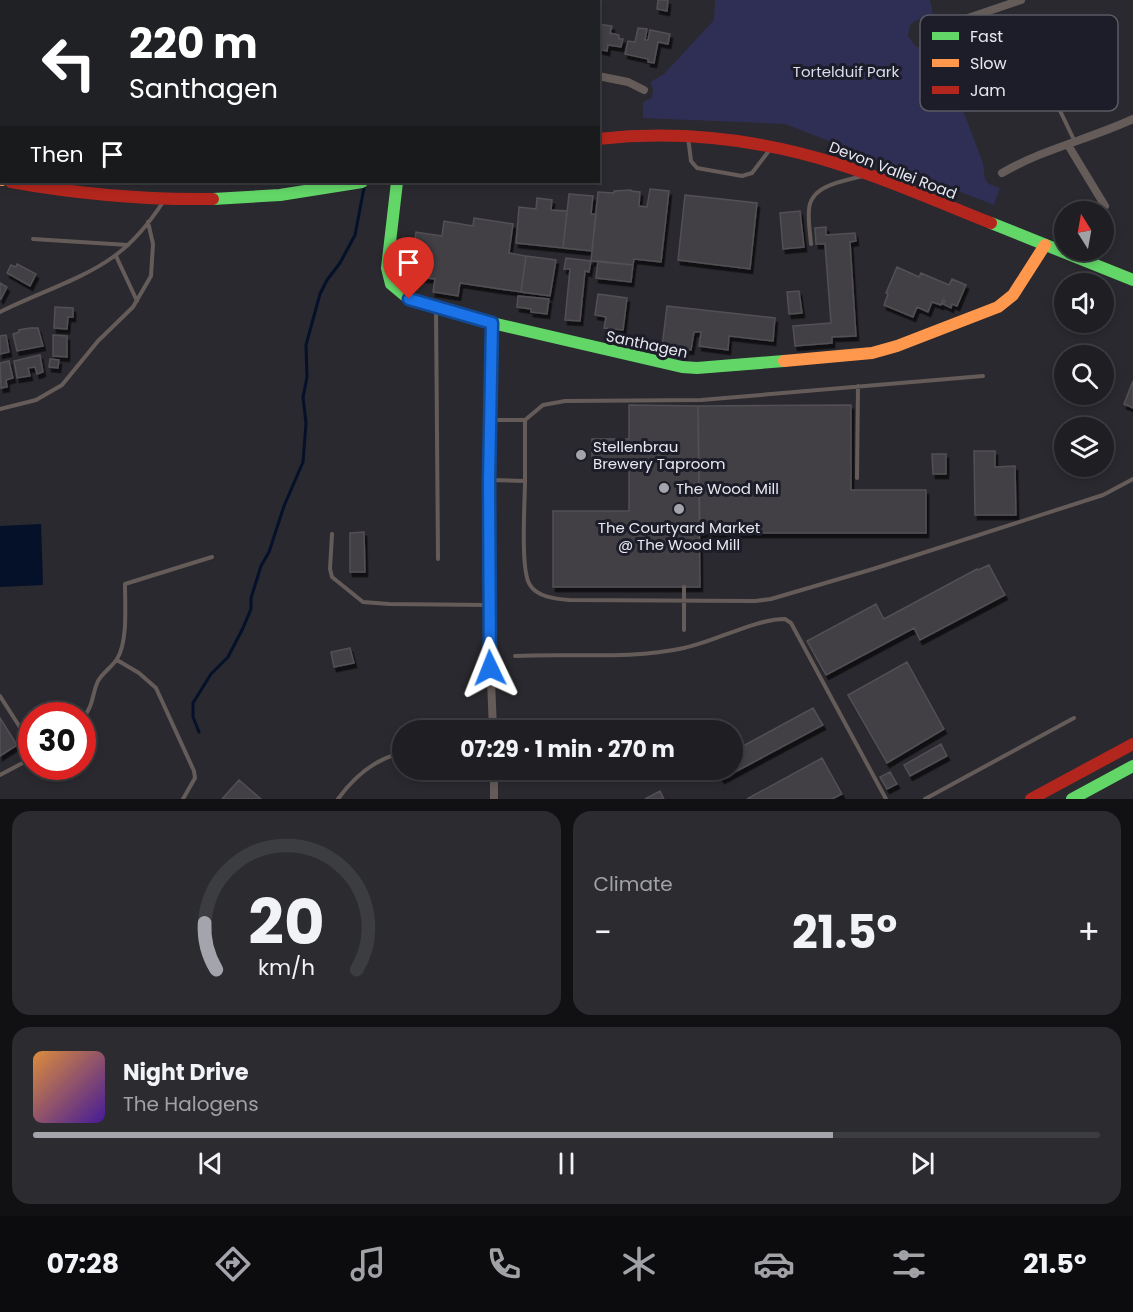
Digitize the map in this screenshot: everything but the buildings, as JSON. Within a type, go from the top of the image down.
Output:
[{"type":"street","points":[[977,15],[1021,0]]},
{"type":"street","points":[[600,76],[628,82],[644,90]]},
{"type":"street","points":[[1002,173],[1024,160],[1072,144],[1133,119]]},
{"type":"street","name":"Devon Vallei Road","points":[[600,139],[688,135],[721,138],[825,159],[870,174],[1132,280]]},
{"type":"street","points":[[1072,144],[1102,201]]},
{"type":"street","points":[[16,183],[87,194],[165,198],[277,195],[354,183]]},
{"type":"street","name":"Santhagen","points":[[397,183],[387,268],[388,277],[396,289],[409,299],[492,323],[689,368],[844,357],[897,346],[998,307],[1013,295],[1045,245]]},
{"type":"street","points":[[492,323],[488,605],[492,720]]},
{"type":"street","points":[[1031,799],[1133,744]]},
{"type":"street","points":[[1072,799],[1133,766]]},
{"type":"street","points":[[494,780],[494,799]]},
{"type":"lane","points":[[1059,111],[1072,144]]},
{"type":"lane","points":[[688,135],[691,162],[702,170],[746,176],[755,169],[771,147]]},
{"type":"lane","points":[[811,244],[809,210],[816,193],[842,181],[870,174]]},
{"type":"lane","points":[[0,312],[92,270],[116,256],[148,222],[165,198]]},
{"type":"lane","points":[[0,409],[36,400],[62,385],[98,341],[125,317],[138,301],[152,270],[153,244],[148,222]]},
{"type":"lane","points":[[33,239],[128,245]]},
{"type":"lane","points":[[116,256],[138,301]]},
{"type":"lane","points":[[436,307],[438,559]]},
{"type":"lane","points":[[490,420],[525,420],[543,405],[552,402],[583,400],[684,403],[983,376]]},
{"type":"lane","points":[[857,478],[858,386]]},
{"type":"lane","points":[[525,420],[525,569],[529,584],[533,588],[544,596],[562,600],[755,601],[777,597],[873,569],[1103,495],[1133,479]]},
{"type":"lane","points":[[489,480],[525,481]]},
{"type":"lane","points":[[332,534],[330,570],[332,577],[363,602],[488,605]]},
{"type":"lane","points":[[92,702],[98,682],[117,660],[122,643],[125,584],[212,557]]},
{"type":"lane","points":[[684,587],[684,630]]},
{"type":"lane","points":[[515,656],[632,654],[684,648],[754,626],[785,619],[791,623],[886,799]]},
{"type":"lane","points":[[117,660],[145,676],[156,688],[194,771],[195,778],[183,799]]},
{"type":"lane","points":[[0,696],[18,724]]},
{"type":"lane","points":[[925,799],[1074,718]]},
{"type":"lane","points":[[338,799],[346,787],[367,768],[392,756]]},
{"type":"lane","points":[[0,775],[18,765]]},
{"type":"green space","name":"Tortelduif Park","points":[[715,0],[930,0],[933,15],[920,15],[920,19],[910,25],[908,36],[916,47],[920,47],[920,111],[963,111],[983,163],[985,179],[989,184],[1000,188],[994,205],[785,124],[643,118],[643,102],[652,98],[653,89],[650,82],[664,74],[714,20]]},
{"type":"water","points":[[41,524],[43,585],[0,587],[0,526]]},
{"type":"waterway","points":[[199,732],[193,717],[193,703],[211,674],[228,657],[243,628],[251,609],[251,598],[261,566],[269,552],[284,506],[303,462],[306,423],[303,397],[307,377],[306,345],[320,294],[355,235],[364,188]]},
{"type":"traffic: fast","points":[[213,199],[280,195],[356,183]]},
{"type":"traffic: fast","points":[[397,183],[387,268],[391,284],[409,299],[492,323],[682,367],[697,368],[784,361]]},
{"type":"traffic: fast","points":[[991,223],[1133,280]]},
{"type":"traffic: fast","points":[[1072,799],[1133,766]]},
{"type":"traffic: slow","points":[[784,361],[872,353],[897,346],[998,307],[1013,295],[1045,245]]},
{"type":"traffic: jam","points":[[600,139],[628,136],[689,136],[779,148],[857,170],[991,223]]},
{"type":"traffic: jam","points":[[17,183],[112,195],[213,199]]},
{"type":"traffic: jam","points":[[1031,799],[1133,744]]},
{"type":"place","name":"Stellenbrau Brewery Taproom","points":[[581,455]]},
{"type":"place","name":"The Wood Mill","points":[[664,488]]},
{"type":"place","name":"The Courtyard Market @ The Wood Mill","points":[[679,509]]},
{"type":"route","points":[[409,299],[492,323],[488,605],[490,668]]}]
